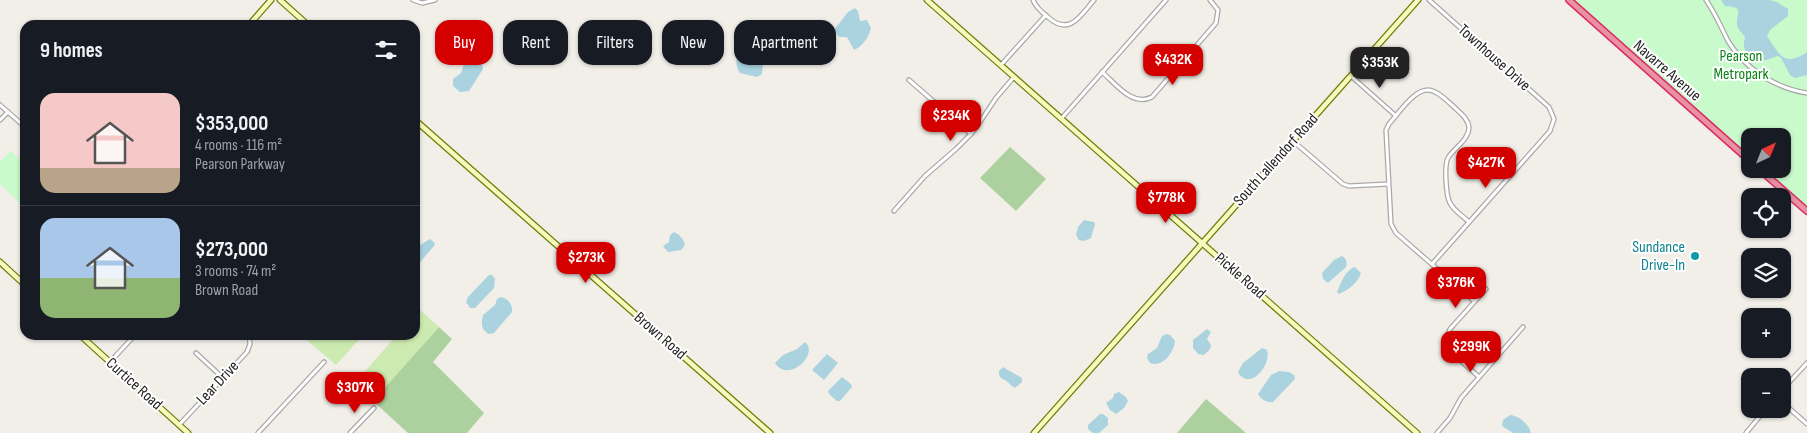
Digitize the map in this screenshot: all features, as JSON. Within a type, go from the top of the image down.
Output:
[{"type":"highway","name":"Navarre Avenue","points":[[1568,0],[1741,152]]},
{"type":"highway","points":[[1769,178],[1807,211]]},
{"type":"street","points":[[253,20],[271,0]]},
{"type":"street","points":[[280,0],[302,20]]},
{"type":"street","points":[[413,0],[422,2],[435,0]]},
{"type":"street","name":"Pickle Road","points":[[927,0],[1417,433]]},
{"type":"street","points":[[1033,0],[1036,6],[1057,24],[1068,25],[1077,20],[1094,0]]},
{"type":"street","points":[[1061,119],[1166,0]]},
{"type":"street","points":[[1102,72],[1133,98],[1142,100],[1151,97],[1214,26],[1218,18],[1218,12],[1216,5],[1210,0]]},
{"type":"street","name":"South Lallendorf Road","points":[[1034,433],[1418,0]]},
{"type":"street","name":"Townhouse Drive","points":[[1429,0],[1549,107],[1554,119],[1550,130],[1469,222]]},
{"type":"street","points":[[1706,0],[1732,48],[1750,68],[1780,86],[1807,93]]},
{"type":"street","points":[[1001,65],[1046,15]]},
{"type":"street","points":[[1351,76],[1396,116]]},
{"type":"street","points":[[894,211],[925,176],[971,134],[996,98],[1014,77]]},
{"type":"street","points":[[909,80],[971,134]]},
{"type":"street","points":[[1432,264],[1469,222],[1452,207],[1448,200],[1446,168],[1448,158],[1467,135],[1469,127],[1466,118],[1436,92],[1427,89],[1416,94],[1388,126],[1385,133],[1390,222],[1392,228],[1474,302]]},
{"type":"street","points":[[0,105],[20,123]]},
{"type":"street","points":[[0,120],[8,112]]},
{"type":"street","name":"Brown Road","points":[[420,124],[770,433]]},
{"type":"street","points":[[1293,141],[1342,184],[1349,186],[1388,184]]},
{"type":"street","points":[[0,262],[20,280]]},
{"type":"street","points":[[1479,377],[1450,351],[1446,339],[1450,329],[1486,289]]},
{"type":"street","points":[[1437,433],[1450,418],[1461,398],[1523,327]]},
{"type":"street","name":"Curtice Road","points":[[86,340],[188,433]]},
{"type":"street","points":[[110,362],[130,340]]},
{"type":"street","name":"Lear Drive","points":[[179,425],[247,352],[249,340]]},
{"type":"street","points":[[196,353],[223,378]]},
{"type":"street","points":[[258,433],[324,362]]},
{"type":"street","points":[[1791,380],[1806,364]]},
{"type":"street","points":[[350,433],[374,408]]},
{"type":"street","points":[[1791,410],[1807,424]]},
{"type":"street","points":[[1746,433],[1758,418]]},
{"type":"green space","name":"Pearson Metropark","points":[[1569,0],[1807,0],[1807,211],[1791,197],[1791,188],[1781,188],[1769,178],[1791,178],[1791,128],[1741,128],[1741,152]]},
{"type":"green space","points":[[1010,147],[1046,179],[1016,211],[980,178]]},
{"type":"green space","points":[[11,151],[20,159],[20,203],[0,184],[0,162]]},
{"type":"green space","points":[[420,310],[439,327],[373,401],[354,384],[393,340],[420,340]]},
{"type":"green space","points":[[439,327],[452,339],[433,362],[484,413],[467,433],[408,433],[373,401]]},
{"type":"green space","points":[[307,340],[358,340],[336,365]]},
{"type":"green space","points":[[1206,399],[1246,433],[1177,433]]},
{"type":"water","points":[[1721,0],[1770,0],[1788,9],[1788,16],[1770,30],[1767,36],[1779,53],[1787,59],[1799,57],[1807,52],[1807,75],[1795,78],[1790,75],[1778,56],[1760,62],[1749,56],[1744,46],[1745,38],[1737,24],[1738,10],[1725,6]]},
{"type":"water","points":[[855,8],[858,11],[860,21],[867,20],[871,28],[865,41],[854,50],[847,37],[839,37],[836,33],[836,27],[848,12]]},
{"type":"water","points":[[464,65],[482,65],[483,69],[469,91],[460,92],[453,86],[453,79],[461,73]]},
{"type":"water","points":[[736,65],[763,65],[762,74],[757,77],[740,73]]},
{"type":"water","points":[[1084,220],[1094,222],[1095,224],[1091,238],[1084,241],[1079,240],[1076,235],[1078,227]]},
{"type":"water","points":[[674,232],[681,237],[685,245],[681,250],[668,252],[663,246],[669,242],[670,235]]},
{"type":"water","points":[[430,239],[435,243],[420,262],[420,245]]},
{"type":"water","points":[[1342,256],[1345,258],[1346,267],[1328,283],[1323,279],[1322,273],[1334,260]]},
{"type":"water","points":[[1355,267],[1361,273],[1360,277],[1352,286],[1339,294],[1337,292],[1344,277]]},
{"type":"water","points":[[489,275],[492,275],[495,279],[494,288],[475,308],[470,308],[466,302],[468,297]]},
{"type":"water","points":[[501,297],[509,302],[512,312],[494,333],[489,334],[484,331],[482,326],[483,315]]},
{"type":"water","points":[[1207,329],[1211,332],[1207,339],[1211,345],[1210,349],[1204,355],[1198,354],[1193,348],[1193,340]]},
{"type":"water","points":[[1167,334],[1175,341],[1170,354],[1159,363],[1150,363],[1147,358],[1148,354],[1157,348],[1162,336]]},
{"type":"water","points":[[805,342],[809,347],[808,353],[806,359],[800,365],[794,369],[787,370],[781,369],[775,363],[783,355],[797,349]]},
{"type":"water","points":[[1262,348],[1267,350],[1268,356],[1263,369],[1253,378],[1243,377],[1238,372],[1243,363]]},
{"type":"water","points":[[827,354],[838,363],[824,380],[812,370]]},
{"type":"water","points":[[1003,367],[1022,378],[1022,382],[1015,388],[1012,387],[999,374]]},
{"type":"water","points":[[1279,371],[1289,372],[1294,375],[1295,379],[1273,402],[1262,399],[1258,394],[1271,375]]},
{"type":"water","points":[[842,377],[852,387],[840,401],[837,401],[828,391]]},
{"type":"water","points":[[1119,392],[1128,401],[1124,408],[1116,414],[1110,410],[1106,403],[1113,398],[1114,394]]},
{"type":"water","points":[[1100,414],[1108,418],[1108,425],[1099,433],[1093,433],[1088,429],[1088,425]]},
{"type":"water","points":[[1510,415],[1523,421],[1531,433],[1513,433],[1502,426],[1503,420]]},
{"type":"place","name":"Sundance Drive-In","points":[[1695,256]]}]
